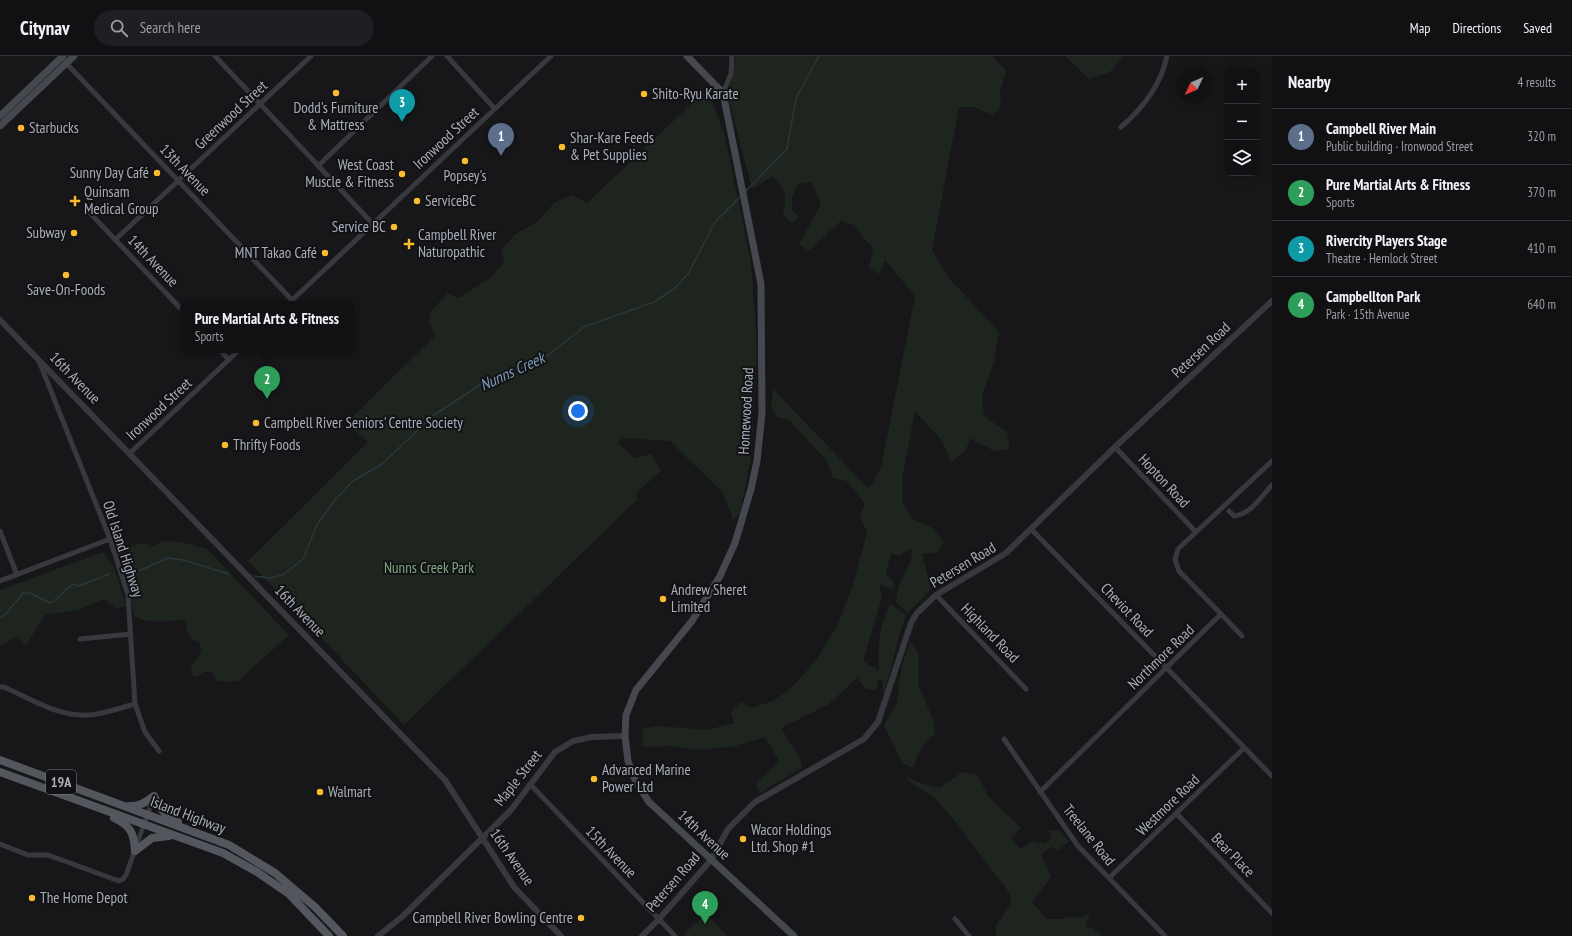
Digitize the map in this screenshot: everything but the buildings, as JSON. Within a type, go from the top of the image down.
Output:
[{"type":"main road","points":[[0,116],[63,58],[74,56]]},
{"type":"main road","points":[[687,56],[723,93]]},
{"type":"main road","points":[[0,126],[63,58]]},
{"type":"main road","name":"Homewood Road","points":[[625,736],[626,715],[636,690],[692,622],[720,576],[735,543],[751,489],[757,461],[762,412],[761,284],[723,93]]},
{"type":"main road","name":"14th Avenue","points":[[625,736],[629,763],[636,782],[650,802],[792,936]]},
{"type":"main road","name":"Island Highway","points":[[0,760],[229,845],[275,873],[315,907],[343,936]]},
{"type":"main road","name":"Island Highway","points":[[0,772],[223,853],[257,872],[288,894],[329,936]]},
{"type":"main road","points":[[122,805],[140,805],[154,796],[160,808],[167,815],[229,845]]},
{"type":"main road","points":[[81,802],[121,821],[127,826],[133,834],[135,851]]},
{"type":"main road","points":[[135,851],[152,838],[158,836],[176,836]]},
{"type":"street","points":[[215,56],[373,224]]},
{"type":"street","name":"Greenwood Street","points":[[115,240],[311,56]]},
{"type":"street","points":[[318,166],[432,56]]},
{"type":"street","points":[[447,56],[495,109]]},
{"type":"street","name":"Ironwood Street","points":[[291,301],[551,56]]},
{"type":"street","points":[[723,93],[730,74],[732,56]]},
{"type":"street","points":[[1121,127],[1148,99],[1159,80],[1167,56]]},
{"type":"street","name":"13th Avenue","points":[[63,58],[289,301]]},
{"type":"street","name":"14th Avenue","points":[[88,211],[180,308]]},
{"type":"street","name":"Petersen Road","points":[[642,936],[711,860],[728,829],[754,802],[864,739],[878,722],[911,622],[917,613],[936,595],[1006,553],[1115,447],[1272,302]]},
{"type":"street","name":"16th Avenue","points":[[0,320],[445,780],[514,887],[561,936]]},
{"type":"street","points":[[223,353],[229,360]]},
{"type":"street","name":"Ironwood Street","points":[[130,453],[236,353]]},
{"type":"street","name":"Old Island Highway","points":[[38,359],[110,539],[128,595],[135,704],[145,732],[159,751]]},
{"type":"street","name":"Hopton Road","points":[[1115,447],[1196,532]]},
{"type":"street","points":[[1242,636],[1179,571],[1175,560],[1178,549],[1271,463]]},
{"type":"street","points":[[1229,511],[1234,516],[1242,515],[1249,511],[1272,485]]},
{"type":"street","name":"Cheviot Road","points":[[1031,529],[1272,776]]},
{"type":"street","points":[[0,531],[17,575]]},
{"type":"street","points":[[0,581],[110,539]]},
{"type":"street","name":"Highland Road","points":[[936,595],[1026,689]]},
{"type":"street","name":"Northmore Road","points":[[1040,792],[1221,614]]},
{"type":"street","points":[[80,639],[131,634]]},
{"type":"street","points":[[0,687],[4,687],[58,712],[74,715],[90,715],[135,704]]},
{"type":"street","name":"Maple Street","points":[[378,936],[403,916],[511,810],[555,752],[573,741],[592,737],[625,736]]},
{"type":"street","name":"Treelane Road","points":[[1004,739],[1078,846],[1165,936]]},
{"type":"street","name":"Westmore Road","points":[[1109,878],[1244,748]]},
{"type":"street","name":"15th Avenue","points":[[530,784],[675,936]]},
{"type":"street","points":[[0,844],[28,855],[48,855],[119,880],[124,879],[154,796]]},
{"type":"street","name":"Bear Place","points":[[1177,814],[1272,913]]},
{"type":"street","points":[[955,920],[969,936]]},
{"type":"green space","points":[[736,56],[993,56],[1006,71],[1000,92],[1001,107],[992,115],[974,107],[959,107],[932,250],[948,277],[999,332],[994,362],[982,396],[984,416],[1007,432],[1010,449],[994,451],[970,438],[966,450],[951,462],[943,442],[915,411],[903,473],[902,503],[913,519],[931,527],[944,542],[937,552],[922,554],[931,589],[908,613],[896,602],[898,587],[911,560],[912,548],[899,556],[891,553],[886,573],[895,585],[892,590],[879,584],[882,597],[863,661],[879,671],[881,629],[890,604],[906,615],[884,695],[882,680],[878,679],[877,690],[866,689],[857,678],[829,704],[781,728],[800,758],[802,768],[760,793],[755,784],[779,761],[765,737],[735,746],[702,750],[667,746],[644,747],[642,729],[659,726],[707,730],[734,723],[731,712],[741,702],[751,708],[773,701],[793,686],[817,659],[839,622],[852,587],[867,533],[860,517],[865,504],[847,481],[833,478],[827,461],[789,420],[777,417],[771,408],[773,389],[869,489],[881,467],[915,296],[885,260],[879,274],[869,268],[873,249],[854,225],[841,221],[809,251],[799,244],[821,204],[811,182],[798,184],[792,198],[792,210],[799,216],[792,223],[783,214],[785,193],[781,185],[773,176],[752,189],[728,96]]},
{"type":"green space","points":[[1065,56],[1123,56],[1110,72],[1089,79]]},
{"type":"green space","name":"Nunns Creek Park","points":[[707,89],[725,136],[751,263],[757,349],[751,457],[740,513],[733,520],[723,493],[670,441],[623,438],[618,443],[635,458],[651,454],[661,471],[639,490],[636,496],[638,499],[404,725],[248,561],[368,442],[346,423],[435,336],[429,321],[431,311],[448,293],[459,298],[491,277],[504,262],[501,251],[514,235],[538,221],[555,202],[573,195],[587,203]]},
{"type":"green space","points":[[164,541],[181,542],[207,549],[289,635],[238,681],[217,681],[213,673],[209,671],[202,673],[197,677],[193,676],[191,669],[200,654],[201,646],[190,636],[186,623],[182,620],[150,621],[143,620],[134,615],[128,582],[117,551],[143,543],[154,546]]},
{"type":"green space","points":[[103,552],[114,567],[126,606],[116,609],[105,599],[78,610],[45,615],[26,645],[17,636],[0,646],[0,590]]},
{"type":"green space","points":[[910,641],[919,655],[918,684],[934,722],[935,733],[921,748],[913,768],[902,763],[884,725],[897,702],[901,669]]},
{"type":"green space","points":[[962,772],[978,775],[988,796],[1021,828],[1011,838],[1020,849],[1032,841],[1045,844],[1052,838],[1049,830],[1060,831],[1069,841],[1059,850],[1052,847],[1041,854],[1051,877],[1032,902],[1047,919],[1062,919],[1069,917],[1080,918],[1090,912],[1085,927],[1093,928],[1102,936],[997,936],[995,927],[1009,907],[1011,897],[1006,888],[937,800],[913,784],[905,776],[923,784],[940,788]]},
{"type":"green space","points":[[706,913],[727,936],[686,936],[684,934]]},
{"type":"waterway","name":"Nunns Creek","points":[[745,192],[787,149],[796,98],[819,56]]},
{"type":"waterway","name":"Nunns Creek","points":[[254,576],[269,578],[283,575],[303,559],[317,525],[334,501],[353,481],[382,464],[434,415],[483,383],[543,359],[584,327],[654,302],[674,289],[688,274],[715,222],[741,196]]},
{"type":"waterway","name":"Nunns Creek","points":[[126,574],[146,568],[168,558],[183,560],[229,574]]},
{"type":"waterway","name":"Nunns Creek","points":[[0,618],[6,614],[23,593],[30,593],[50,603],[57,599],[65,590],[75,584],[79,586],[109,574]]},
{"type":"place","name":"Dodd's Furniture & Mattress","points":[[336,93]]},
{"type":"place","name":"Shito-Ryu Karate","points":[[644,94]]},
{"type":"place","name":"Rivercity Players Stage","points":[[402,122]]},
{"type":"place","name":"Starbucks","points":[[21,128]]},
{"type":"place","name":"Shar-Kare Feeds & Pet Supplies","points":[[562,147]]},
{"type":"place","name":"Campbell River Main","points":[[501,156]]},
{"type":"place","name":"Popsey's","points":[[465,161]]},
{"type":"place","name":"Sunny Day Café","points":[[157,173]]},
{"type":"place","name":"West Coast Muscle & Fitness","points":[[402,174]]},
{"type":"place","name":"Quinsam Medical Group","points":[[75,201]]},
{"type":"place","name":"ServiceBC","points":[[417,201]]},
{"type":"place","name":"Service BC","points":[[394,227]]},
{"type":"place","name":"Subway","points":[[74,233]]},
{"type":"place","name":"Campbell River Naturopathic","points":[[409,244]]},
{"type":"place","name":"MNT Takao Café","points":[[325,253]]},
{"type":"place","name":"Save-On-Foods","points":[[66,275]]},
{"type":"place","name":"Pure Martial Arts & Fitness","points":[[267,399]]},
{"type":"place","name":"Campbell River Seniors' Centre Society","points":[[256,423]]},
{"type":"place","name":"Thrifty Foods","points":[[225,445]]},
{"type":"place","name":"Andrew Sheret Limited","points":[[663,599]]},
{"type":"place","name":"Advanced Marine Power Ltd","points":[[594,779]]},
{"type":"place","name":"Walmart","points":[[320,792]]},
{"type":"place","name":"Wacor Holdings Ltd. Shop #1","points":[[743,839]]},
{"type":"place","name":"The Home Depot","points":[[32,898]]},
{"type":"place","name":"Campbell River Bowling Centre","points":[[581,918]]},
{"type":"place","name":"Campbellton Park","points":[[705,924]]}]
